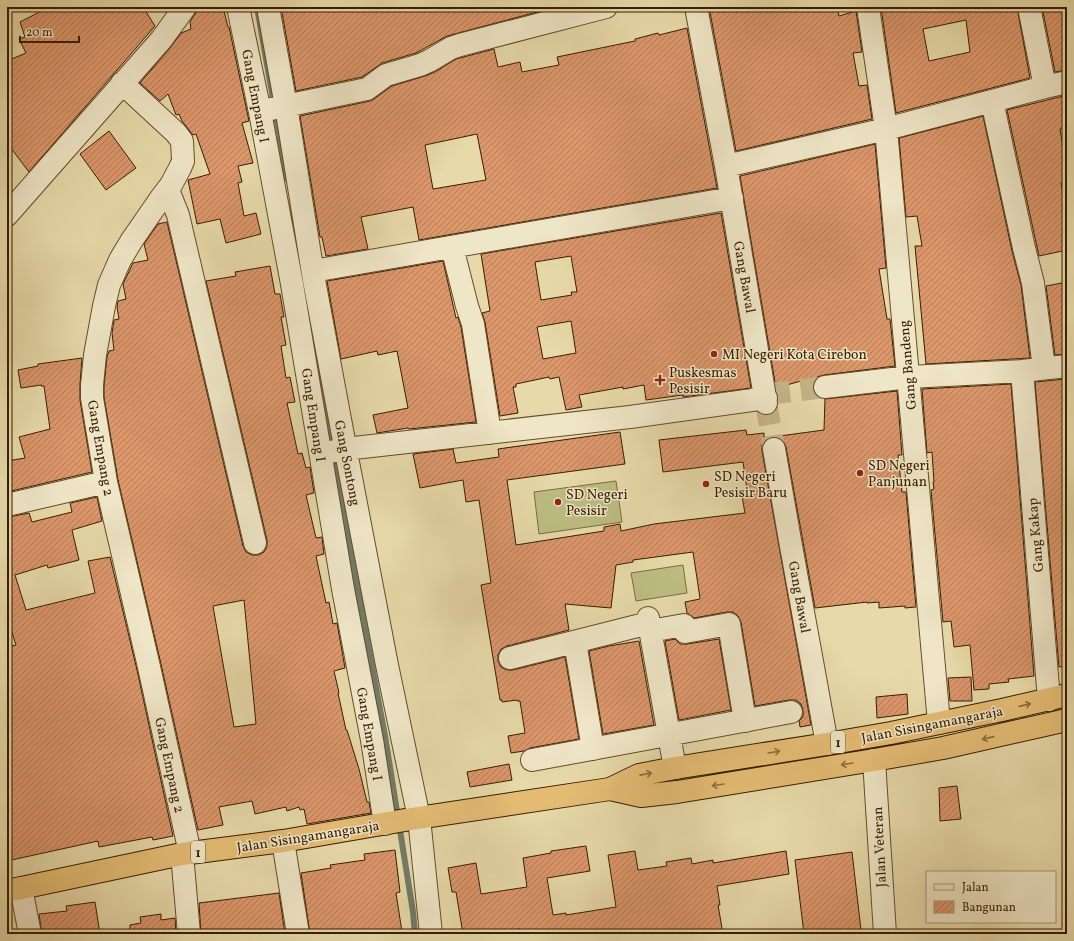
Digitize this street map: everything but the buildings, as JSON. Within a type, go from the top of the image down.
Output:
[{"type":"highway","name":"Jalan Sisingamangaraja","points":[[14,889],[186,854],[283,842],[401,821],[610,789],[639,775],[826,744],[939,723],[1058,697]]},
{"type":"highway","name":"Jalan Sisingamangaraja","points":[[610,789],[641,796],[685,791],[943,748],[1067,720]]},
{"type":"street","points":[[7,215],[160,40],[184,7]]},
{"type":"street","name":"Gang Empang I","points":[[238,7],[273,109],[306,280],[333,452],[344,589],[372,740],[401,821]]},
{"type":"street","points":[[268,7],[273,109],[366,89],[386,74],[420,65],[451,48],[606,7]]},
{"type":"street","name":"Gang Bawal","points":[[490,433],[630,417],[766,397],[732,198],[696,7]]},
{"type":"street","name":"Gang Bandeng","points":[[868,7],[886,129],[939,723]]},
{"type":"street","points":[[1029,7],[1045,86]]},
{"type":"street","points":[[726,166],[886,129],[1045,86],[1067,82]]},
{"type":"street","name":"Gang Empang 2","points":[[122,83],[176,133],[182,141],[183,161],[171,185],[132,240],[120,260],[109,285],[94,355],[92,398],[106,482],[148,667],[186,854],[189,934]]},
{"type":"street","points":[[992,101],[1033,283],[1044,368]]},
{"type":"street","points":[[168,190],[178,215],[255,543]]},
{"type":"street","points":[[306,280],[452,247],[732,198]]},
{"type":"street","points":[[333,452],[490,433],[473,324],[452,247]]},
{"type":"street","points":[[824,387],[909,377],[1022,371],[1067,366]]},
{"type":"street","name":"Gang Kakap","points":[[1022,371],[1058,697]]},
{"type":"street","name":"Gang Bawal","points":[[774,449],[826,744]]},
{"type":"street","name":"Gang Sontong","points":[[333,452],[387,665],[401,821]]},
{"type":"street","points":[[7,504],[106,482]]},
{"type":"street","points":[[649,624],[675,768]]},
{"type":"street","points":[[510,658],[649,624],[684,625],[685,632],[729,624],[744,721]]},
{"type":"street","points":[[575,642],[593,749]]},
{"type":"street","points":[[532,760],[791,712]]},
{"type":"street","name":"Jalan Veteran","points":[[874,760],[885,934]]},
{"type":"street","points":[[401,821],[431,934]]},
{"type":"street","points":[[283,842],[298,934]]},
{"type":"street","points":[[14,889],[30,934]]},
{"type":"green space","points":[[616,481],[622,522],[539,534],[534,492]]},
{"type":"green space","points":[[683,565],[687,593],[636,601],[631,573]]},
{"type":"waterway","points":[[257,7],[287,179]]},
{"type":"waterway","points":[[321,376],[351,553],[385,736],[413,912],[415,934]]},
{"type":"tunnel","points":[[768,394],[825,387]]},
{"type":"tunnel","points":[[766,403],[774,449]]},
{"type":"place","name":"MI Negeri Kota Cirebon","points":[[714,354]]},
{"type":"place","name":"Puskesmas Pesisir","points":[[660,380]]},
{"type":"place","name":"SD Negeri Panjunan","points":[[860,473]]},
{"type":"place","name":"SD Negeri Pesisir Baru","points":[[706,484]]},
{"type":"place","name":"SD Negeri Pesisir","points":[[558,502]]}]
